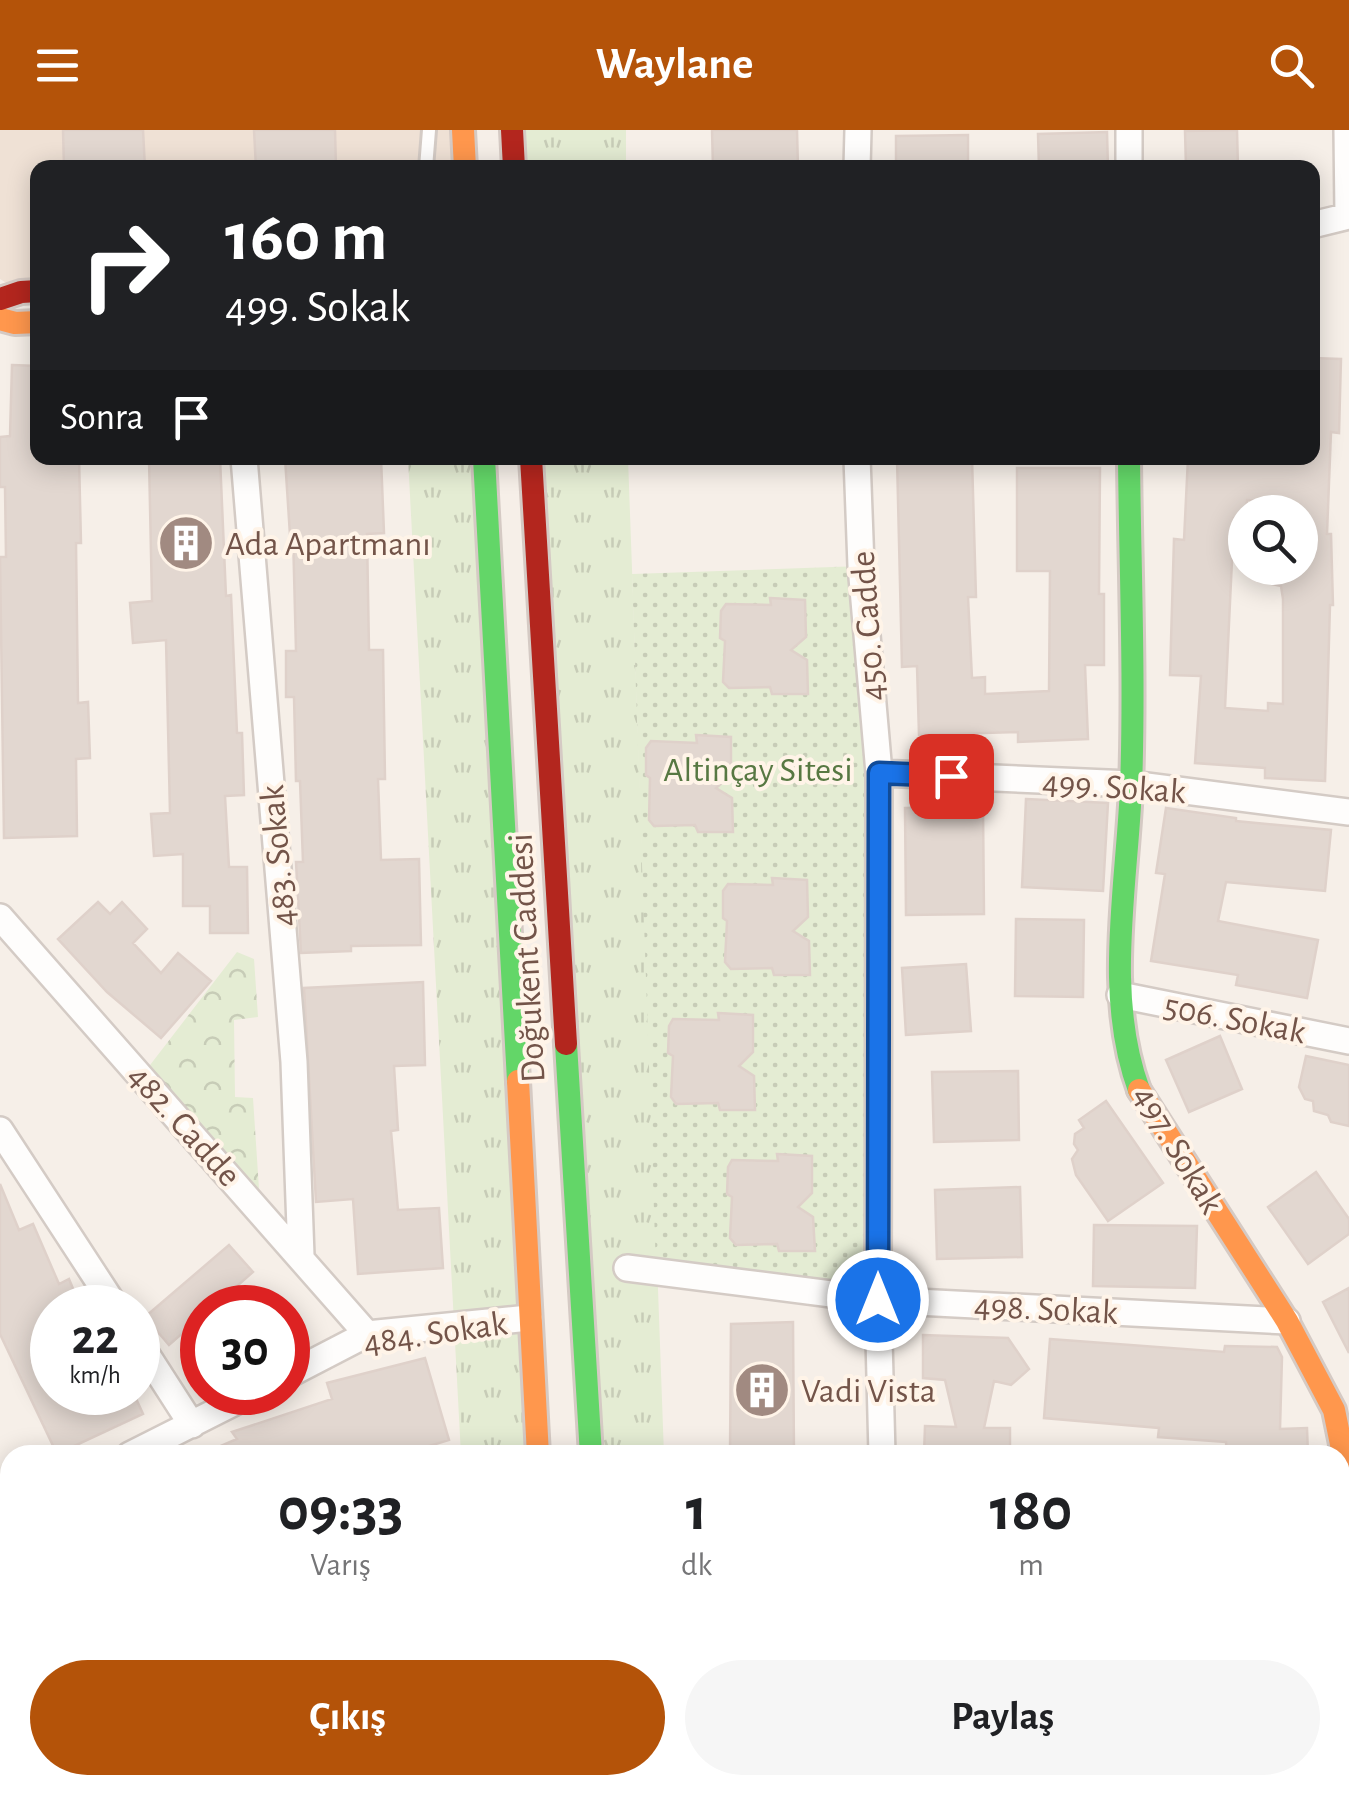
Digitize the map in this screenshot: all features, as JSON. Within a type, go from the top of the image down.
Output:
[{"type":"main road","points":[[512,130],[514,160]]},
{"type":"main road","points":[[0,300],[30,291]]},
{"type":"main road","points":[[0,319],[30,322]]},
{"type":"main road","name":"Doğukent Caddesi","points":[[483,465],[537,1445]]},
{"type":"main road","name":"Doğukent Caddesi","points":[[531,465],[590,1445]]},
{"type":"main road","name":"497. Sokak","points":[[1128,465],[1131,784],[1120,995],[1124,1044],[1138,1089],[1287,1321],[1334,1410],[1341,1445]]},
{"type":"street","points":[[857,160],[858,130]]},
{"type":"street","points":[[1128,130],[1129,160]]},
{"type":"street","points":[[1320,223],[1348,216],[1348,130]]},
{"type":"street","name":"483. Sokak","points":[[245,465],[294,1062],[301,1256]]},
{"type":"street","name":"450. Cadde","points":[[857,465],[861,566],[879,773],[878,1300],[882,1445]]},
{"type":"street","name":"499. Sokak","points":[[879,773],[1131,784],[1349,812]]},
{"type":"street","name":"482. Cadde","points":[[0,918],[367,1334]]},
{"type":"street","name":"506. Sokak","points":[[1120,995],[1349,1041]]},
{"type":"street","points":[[0,1130],[101,1285]]},
{"type":"street","name":"498. Sokak","points":[[627,1268],[878,1300],[1287,1321]]},
{"type":"street","name":"484. Sokak","points":[[310,1364],[367,1334],[529,1318]]},
{"type":"street","points":[[160,1375],[192,1425]]},
{"type":"street","points":[[151,1445],[211,1415]]},
{"type":"lane","points":[[427,160],[429,130]]},
{"type":"shaded area","points":[[0,130],[463,130],[458,160],[30,160],[30,291],[21,292],[0,279]]},
{"type":"green space","points":[[512,130],[626,130],[626,160],[514,160]]},
{"type":"green space","points":[[408,465],[480,465],[537,1445],[460,1445]]},
{"type":"green space","points":[[531,465],[628,465],[664,1445],[590,1445]]},
{"type":"green space","name":"Altinçay Sitesi","points":[[861,566],[879,773],[878,1300],[656,1269],[632,574]]},
{"type":"green space","points":[[237,952],[254,959],[258,1017],[234,1020],[235,1097],[253,1098],[260,1204],[147,1069]]},
{"type":"building","points":[[63,130],[143,130],[145,160],[64,160]]},
{"type":"building","points":[[254,130],[335,130],[336,160],[256,160]]},
{"type":"building","points":[[712,130],[797,130],[798,160],[713,160]]},
{"type":"building","points":[[1237,130],[1238,160],[1186,160],[1185,131]]},
{"type":"building","points":[[1107,132],[1108,160],[1039,160],[1038,134]]},
{"type":"building","points":[[968,135],[968,160],[896,160],[896,136]]},
{"type":"building","points":[[1320,358],[1341,359],[1339,433],[1331,432],[1327,534],[1331,534],[1333,605],[1325,781],[1265,778],[1265,768],[1195,763],[1201,676],[1170,675],[1174,539],[1184,540],[1188,465],[1320,465]],"holes":[[[1228,495],[1318,495],[1318,585],[1276,585],[1281,586],[1283,704],[1268,703],[1268,711],[1225,708],[1231,585]]]},
{"type":"building","points":[[12,365],[30,366],[30,465],[79,465],[78,703],[88,702],[90,758],[76,759],[77,836],[4,838],[0,557],[6,557],[0,437],[10,436]]},
{"type":"building","points":[[149,465],[220,465],[226,596],[231,595],[244,795],[225,796],[229,867],[247,867],[248,933],[210,933],[210,906],[183,906],[183,854],[154,856],[151,814],[170,813],[166,640],[133,643],[130,603],[152,601]]},
{"type":"building","points":[[285,465],[381,465],[384,533],[367,534],[369,650],[383,650],[385,779],[378,779],[381,860],[419,859],[421,945],[351,946],[351,951],[301,953],[296,862],[303,862],[300,781],[296,781],[294,697],[286,697],[286,651],[296,651],[293,534],[290,535]]},
{"type":"building","points":[[897,465],[972,465],[976,597],[968,597],[972,678],[985,677],[985,694],[1049,691],[1050,571],[1017,571],[1017,468],[1100,468],[1099,594],[1104,594],[1104,665],[1085,665],[1088,739],[1018,742],[1018,732],[919,735],[917,666],[902,667]]},
{"type":"building","points":[[770,598],[805,600],[806,637],[791,650],[807,660],[808,694],[772,694],[770,687],[729,688],[723,682],[725,641],[720,638],[721,611],[726,604],[771,605]]},
{"type":"building","points":[[696,735],[731,737],[731,775],[716,788],[732,798],[733,832],[698,832],[695,825],[654,826],[649,820],[646,748],[651,741],[697,743]]},
{"type":"building","points":[[1026,799],[1108,803],[1103,891],[1022,887]]},
{"type":"building","points":[[983,807],[984,914],[906,915],[905,808]]},
{"type":"building","points":[[1166,808],[1236,821],[1331,830],[1325,891],[1226,882],[1218,921],[1318,940],[1307,998],[1236,985],[1238,975],[1151,961],[1165,874],[1156,873]]},
{"type":"building","points":[[772,878],[807,880],[808,917],[793,931],[809,941],[810,975],[774,975],[772,968],[731,969],[725,962],[727,921],[723,918],[723,891],[728,884],[773,885]]},
{"type":"building","points":[[98,902],[110,914],[122,902],[147,929],[133,943],[161,973],[178,953],[211,981],[161,1038],[107,992],[58,939]]},
{"type":"building","points":[[1016,919],[1084,920],[1083,997],[1015,996]]},
{"type":"building","points":[[966,964],[971,1031],[906,1035],[902,968]]},
{"type":"building","points":[[423,982],[425,1065],[394,1066],[398,1130],[391,1131],[398,1210],[439,1208],[443,1268],[358,1274],[353,1199],[316,1202],[304,988]]},
{"type":"building","points":[[718,1013],[753,1015],[753,1052],[739,1066],[754,1076],[755,1110],[720,1110],[718,1103],[676,1104],[671,1097],[673,1056],[668,1053],[669,1026],[673,1019],[719,1020]]},
{"type":"building","points":[[1220,1036],[1242,1089],[1189,1112],[1166,1060]]},
{"type":"building","points":[[1306,1056],[1349,1065],[1349,1126],[1331,1122],[1328,1115],[1314,1111],[1313,1101],[1305,1099],[1299,1087]]},
{"type":"building","points":[[1018,1071],[1019,1140],[934,1142],[932,1072]]},
{"type":"building","points":[[1106,1101],[1163,1183],[1108,1221],[1076,1175],[1072,1159],[1078,1150],[1075,1134],[1084,1128],[1079,1120]]},
{"type":"building","points":[[777,1154],[812,1156],[812,1193],[798,1207],[813,1217],[815,1251],[779,1251],[777,1244],[736,1245],[730,1238],[732,1197],[727,1194],[728,1167],[732,1160],[778,1161]]},
{"type":"building","points":[[1316,1172],[1349,1219],[1349,1234],[1308,1264],[1268,1207]]},
{"type":"building","points":[[0,1184],[19,1230],[33,1224],[59,1284],[69,1279],[71,1285],[30,1285],[30,1397],[0,1334]]},
{"type":"building","points":[[1020,1187],[1022,1257],[937,1259],[935,1190]]},
{"type":"building","points":[[1094,1225],[1197,1226],[1195,1288],[1093,1286]]},
{"type":"building","points":[[229,1245],[253,1272],[238,1285],[182,1285]]},
{"type":"building","points":[[180,1287],[180,1335],[169,1345],[160,1334],[160,1304]]},
{"type":"building","points":[[1349,1288],[1349,1353],[1323,1302]]},
{"type":"building","name":"Vadi Vista","points":[[793,1322],[794,1445],[730,1445],[731,1324]]},
{"type":"building","points":[[923,1335],[1008,1338],[1029,1369],[1011,1385],[994,1381],[984,1428],[1010,1428],[1010,1445],[924,1445],[925,1426],[956,1427],[945,1380],[923,1378]]},
{"type":"building","points":[[1050,1339],[1224,1352],[1225,1346],[1277,1347],[1282,1357],[1280,1429],[1307,1428],[1308,1445],[1226,1445],[1158,1437],[1159,1428],[1044,1418]]},
{"type":"building","points":[[425,1358],[449,1440],[433,1445],[223,1445],[237,1439],[232,1432],[284,1415],[310,1415],[310,1406],[332,1399],[327,1383]]},
{"type":"building","points":[[38,1415],[141,1415],[76,1445],[53,1445]]},
{"type":"traffic: fast","points":[[484,465],[518,1081]]},
{"type":"traffic: fast","points":[[1129,465],[1132,746],[1120,978],[1128,1054],[1139,1090]]},
{"type":"traffic: fast","points":[[566,1044],[590,1445]]},
{"type":"traffic: slow","points":[[463,130],[465,160]]},
{"type":"traffic: slow","points":[[0,319],[30,322]]},
{"type":"traffic: slow","points":[[518,1081],[537,1445]]},
{"type":"traffic: slow","points":[[1139,1090],[1287,1321],[1334,1410],[1341,1445]]},
{"type":"traffic: jam","points":[[512,130],[514,160]]},
{"type":"traffic: jam","points":[[0,299],[30,291]]},
{"type":"traffic: jam","points":[[531,465],[566,1044]]},
{"type":"place","name":"Ada Apartmanı","points":[[186,543]]},
{"type":"place","name":"Vadi Vista","points":[[762,1390]]},
{"type":"route","points":[[878,1300],[879,773],[951,776]]}]
